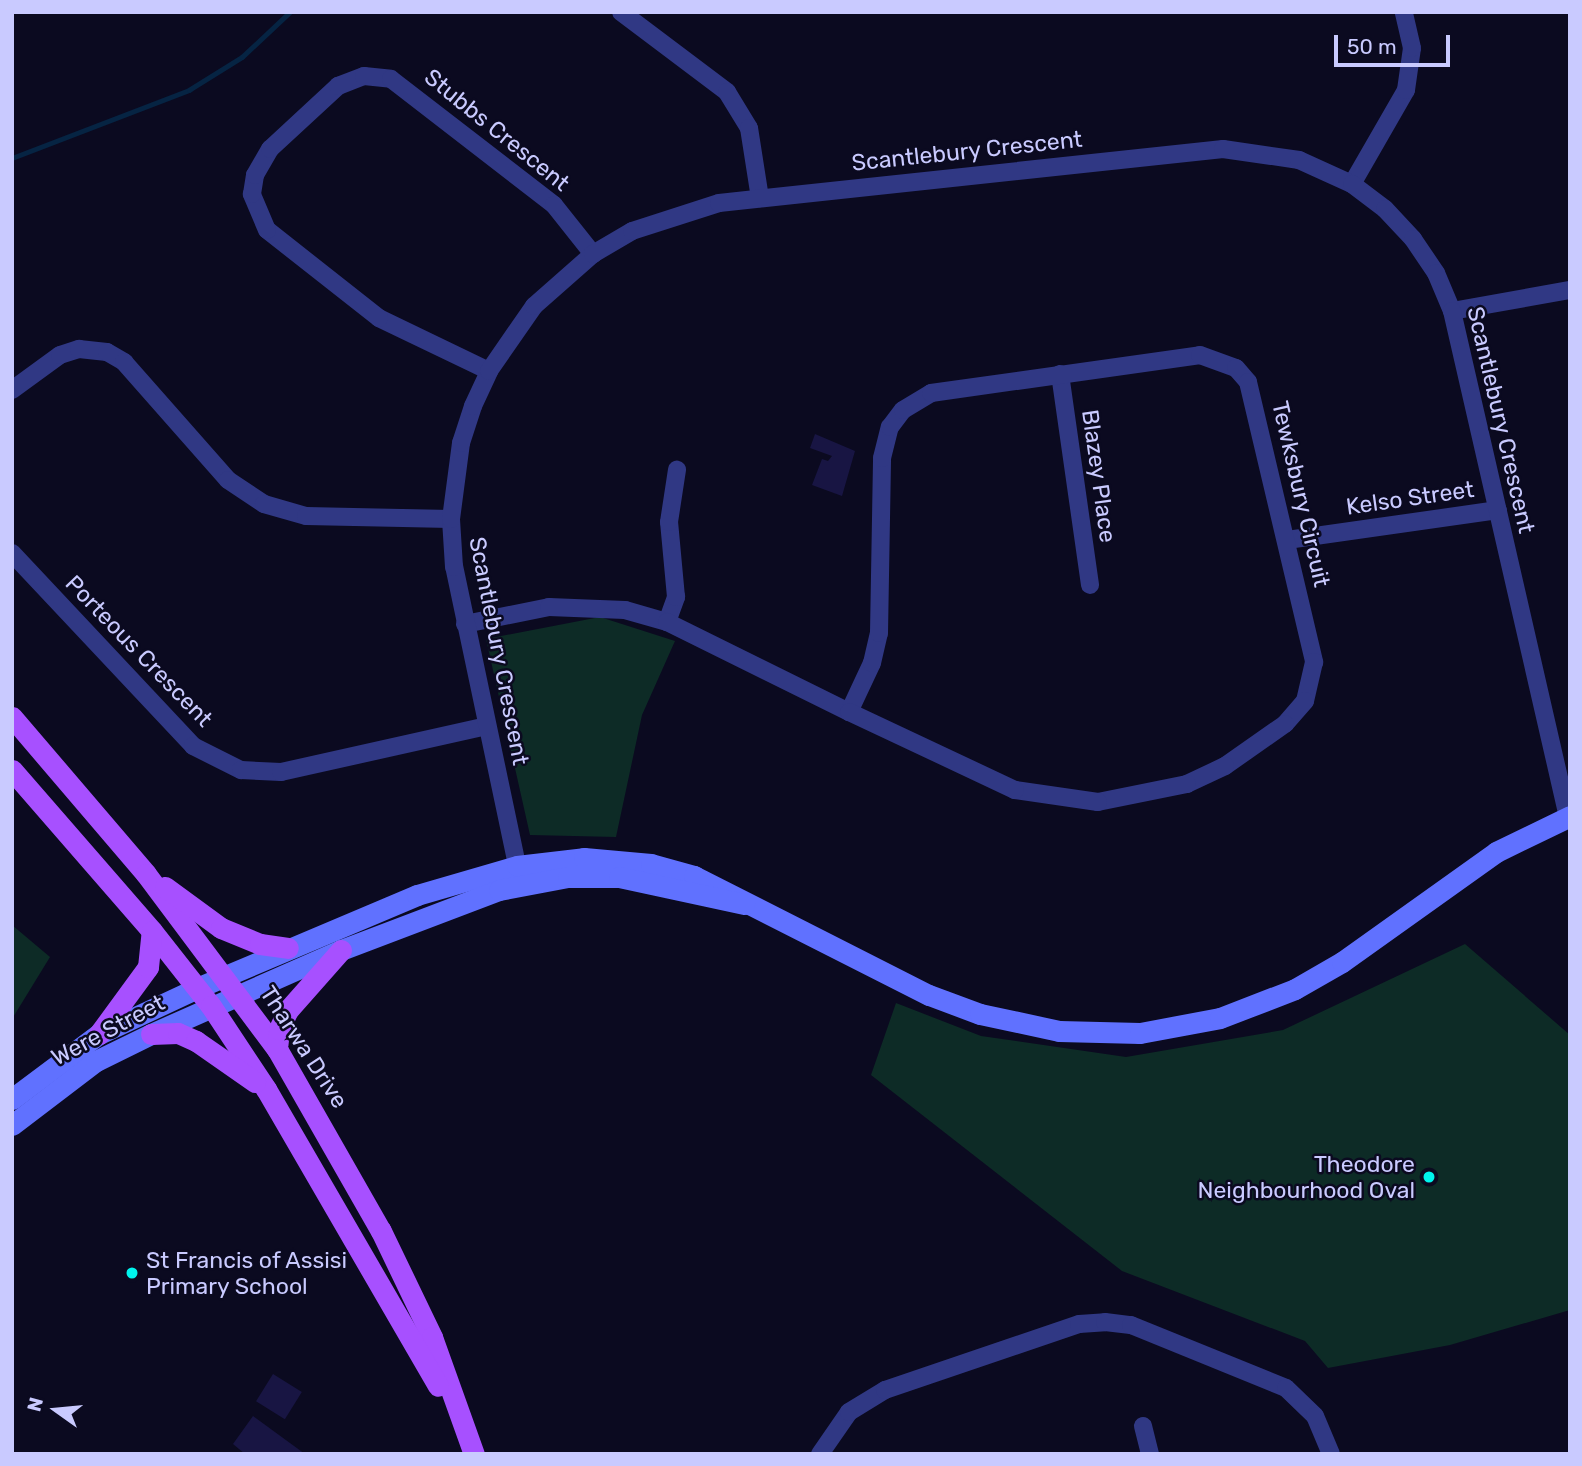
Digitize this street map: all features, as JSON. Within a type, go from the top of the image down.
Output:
[{"type":"main road","name":"Tharwa Drive","points":[[12,717],[146,874],[231,985],[313,1108],[333,1141],[432,1337],[473,1454]]},
{"type":"main road","name":"Tharwa Drive","points":[[12,771],[152,931],[211,1006],[266,1089],[418,1347],[473,1454]]},
{"type":"main road","points":[[146,874],[221,928],[260,944],[288,948]]},
{"type":"main road","points":[[99,1034],[148,967],[152,931]]},
{"type":"main road","points":[[276,1049],[279,1029],[288,1010],[341,950]]},
{"type":"main road","points":[[151,1034],[178,1034],[195,1041],[266,1089]]},
{"type":"street","points":[[621,12],[727,92],[749,128],[760,198]]},
{"type":"street","points":[[1352,184],[1406,90],[1412,48],[1404,12]]},
{"type":"street","name":"Stubbs Crescent","points":[[489,371],[379,318],[267,230],[252,194],[255,174],[270,149],[338,86],[364,76],[391,79],[554,205],[593,254]]},
{"type":"street","name":"Scantlebury Crescent","points":[[519,875],[454,567],[451,519],[461,443],[489,371],[534,306],[593,254],[675,214],[760,198],[1223,149],[1299,160],[1352,184],[1385,209],[1413,239],[1436,273],[1452,311],[1569,816]]},
{"type":"street","points":[[1452,311],[1570,290]]},
{"type":"street","points":[[12,390],[60,355],[79,349],[107,352],[124,362],[228,480],[264,504],[306,516],[451,519]]},
{"type":"street","name":"Tewksbury Circuit","points":[[465,624],[549,607],[587,606],[667,622],[849,712],[982,776],[1042,797],[1127,800],[1187,784],[1224,766],[1285,724],[1305,701],[1314,662],[1255,400],[1236,368],[1200,355],[931,393],[903,410],[890,427],[882,458],[879,634],[872,663],[849,712]]},
{"type":"street","name":"Blazey Place","points":[[1060,374],[1090,585]]},
{"type":"street","points":[[667,622],[676,597],[670,522],[677,470]]},
{"type":"street","name":"Kelso Street","points":[[1287,540],[1498,510]]},
{"type":"street","name":"Porteous Crescent","points":[[12,553],[184,736],[228,765],[254,772],[281,772],[487,726]]},
{"type":"street","points":[[231,985],[288,948],[417,895],[519,875],[628,878],[744,904],[929,995],[980,1014],[1059,1031],[1140,1033],[1220,1018],[1295,989],[1342,962],[1496,852],[1569,816]]},
{"type":"street","points":[[231,985],[341,950],[519,875]]},
{"type":"street","name":"Were Street","points":[[12,1099],[99,1034],[197,988],[231,985]]},
{"type":"street","name":"Were Street","points":[[12,1125],[96,1061],[211,1006],[231,985]]},
{"type":"street","points":[[820,1454],[849,1412],[878,1393],[1079,1324],[1105,1322],[1131,1325],[1286,1388],[1315,1416],[1331,1454]]},
{"type":"street","points":[[1143,1426],[1150,1454]]},
{"type":"green space","points":[[600,617],[675,641],[642,715],[616,837],[530,835],[486,639]]},
{"type":"green space","points":[[12,925],[50,957],[12,1019]]},
{"type":"green space","points":[[1465,944],[1570,1035],[1570,1310],[1450,1345],[1328,1368],[1305,1341],[1122,1271],[871,1075],[896,1003],[981,1036],[1126,1057],[1283,1030]]},
{"type":"building","points":[[815,434],[855,451],[842,496],[812,485],[822,459],[828,461],[832,456],[810,448]]},
{"type":"building","points":[[273,1374],[302,1392],[285,1419],[256,1401]]},
{"type":"building","points":[[253,1416],[305,1454],[245,1454],[233,1444]]},
{"type":"waterway","points":[[12,158],[189,90],[242,57],[290,12]]},
{"type":"place","name":"Theodore Neighbourhood Oval","points":[[1429,1177]]},
{"type":"place","name":"St Francis of Assisi Primary School","points":[[132,1273]]}]
